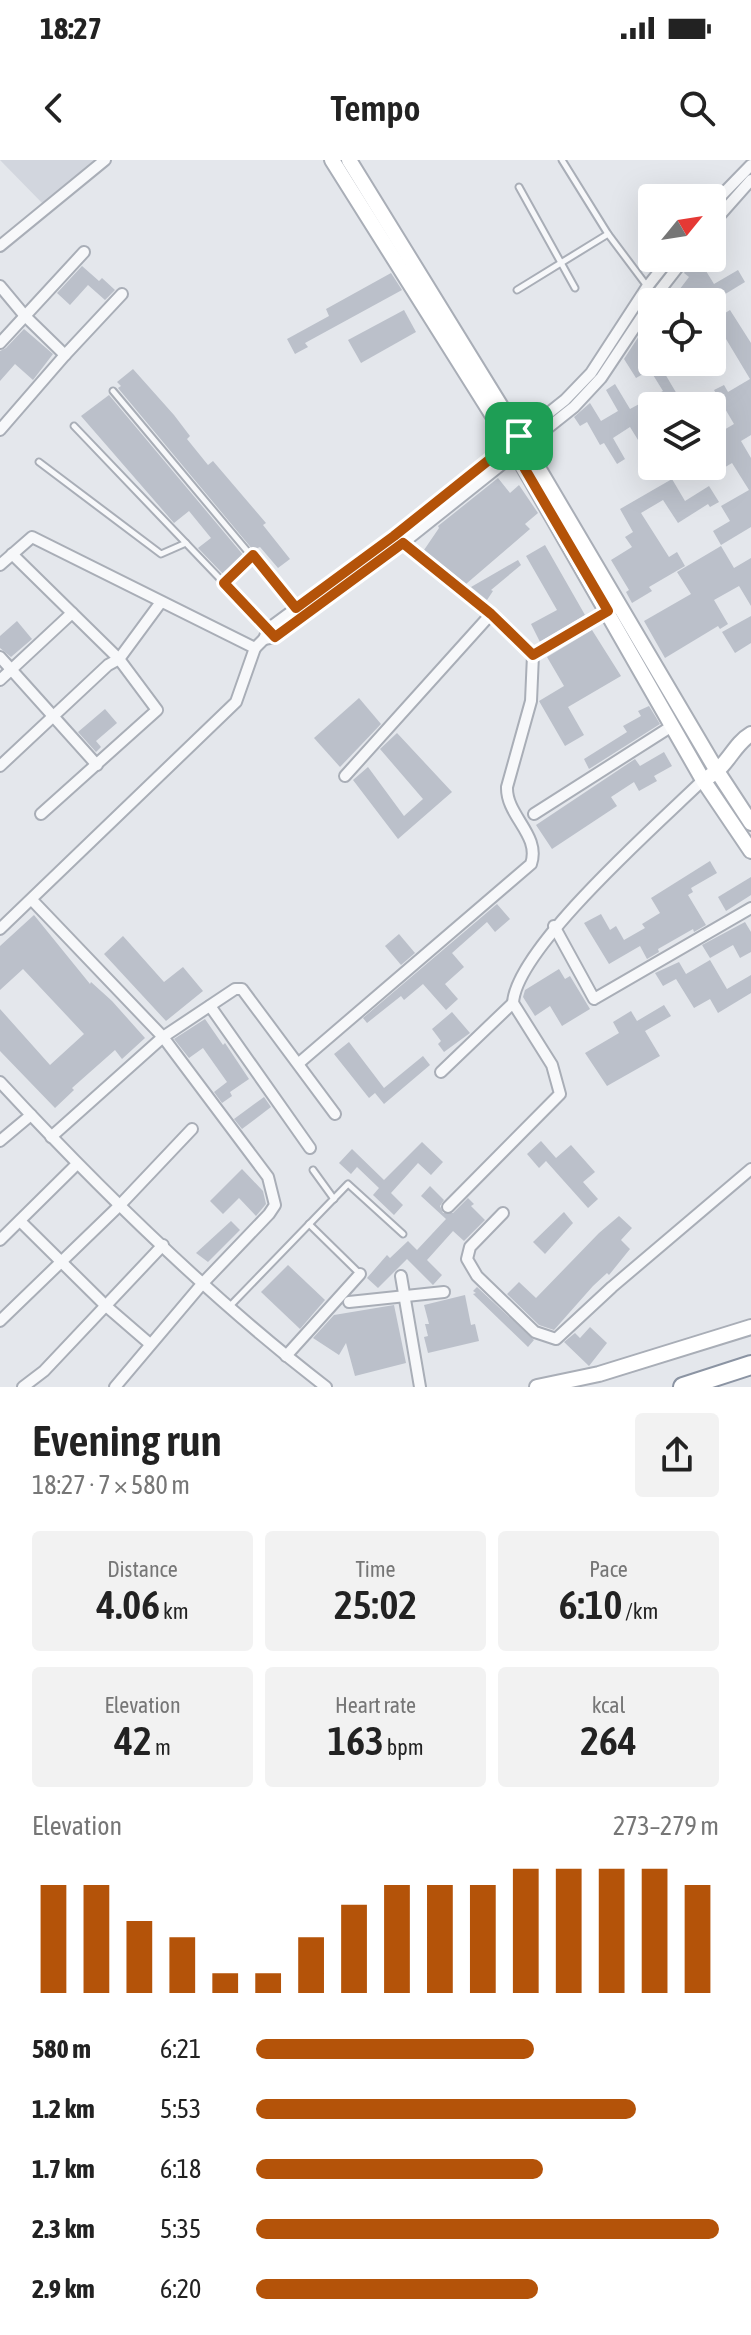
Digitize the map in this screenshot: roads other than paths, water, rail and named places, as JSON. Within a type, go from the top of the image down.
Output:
[{"type":"highway","points":[[683,1387],[751,1365]]},
{"type":"street","points":[[0,246],[105,160]]},
{"type":"street","points":[[332,160],[517,444],[703,780],[751,851]]},
{"type":"street","points":[[349,160],[517,444],[751,823]]},
{"type":"street","points":[[726,191],[751,165]]},
{"type":"street","points":[[726,208],[751,180]]},
{"type":"street","points":[[0,343],[84,252]]},
{"type":"street","points":[[654,288],[671,272]]},
{"type":"street","points":[[0,286],[65,355]]},
{"type":"street","points":[[0,430],[122,294]]},
{"type":"street","points":[[269,635],[403,543],[517,444],[591,373],[638,309]]},
{"type":"street","points":[[0,929],[236,702],[255,648],[296,608],[517,444]]},
{"type":"street","points":[[299,1063],[531,864],[534,854],[532,844],[506,797],[531,701],[533,655],[491,614],[394,536]]},
{"type":"street","points":[[0,565],[32,537],[255,648]]},
{"type":"street","points":[[12,554],[119,659],[157,710],[41,814]]},
{"type":"street","points":[[0,766],[108,665],[119,659],[161,602]]},
{"type":"street","points":[[533,655],[608,611]]},
{"type":"street","points":[[0,680],[72,613]]},
{"type":"street","points":[[345,776],[491,614]]},
{"type":"street","points":[[0,657],[97,765]]},
{"type":"street","points":[[534,814],[672,726]]},
{"type":"street","points":[[448,1207],[560,1094],[552,1065],[513,1003],[513,991],[519,980],[554,926],[703,780],[717,771],[734,754],[742,740],[751,734]]},
{"type":"street","points":[[734,754],[751,750]]},
{"type":"street","points":[[32,900],[163,1037],[268,1177],[275,1205],[202,1284],[115,1387]]},
{"type":"street","points":[[554,926],[594,999],[751,908]]},
{"type":"street","points":[[51,1137],[163,1037],[235,989],[242,989],[335,1114]]},
{"type":"street","points":[[441,1072],[513,1003]]},
{"type":"street","points":[[210,1006],[310,1148]]},
{"type":"street","points":[[0,1082],[77,1164],[228,1309],[326,1387]]},
{"type":"street","points":[[0,1141],[31,1115]]},
{"type":"street","points":[[0,1321],[120,1205],[192,1129]]},
{"type":"street","points":[[0,1240],[77,1164]]},
{"type":"street","points":[[503,1213],[470,1247],[467,1259],[477,1276],[535,1332],[556,1339],[751,1169]]},
{"type":"street","points":[[20,1221],[106,1306],[150,1344]]},
{"type":"street","points":[[23,1387],[44,1371],[163,1245]]},
{"type":"street","points":[[286,1356],[360,1274]]},
{"type":"street","points":[[401,1276],[420,1387]]},
{"type":"street","points":[[349,1302],[444,1292]]},
{"type":"street","points":[[537,1387],[599,1374],[751,1327]]},
{"type":"lane","points":[[562,160],[608,234],[650,288]]},
{"type":"lane","points":[[519,187],[575,288]]},
{"type":"lane","points":[[517,290],[608,234]]},
{"type":"lane","points":[[113,391],[296,608]]},
{"type":"lane","points":[[74,426],[224,583],[269,635]]},
{"type":"lane","points":[[39,462],[161,554],[186,543]]},
{"type":"lane","points":[[224,583],[253,555]]},
{"type":"lane","points":[[313,1170],[334,1199]]},
{"type":"lane","points":[[228,1309],[348,1184],[403,1234]]},
{"type":"lane","points":[[309,1224],[360,1274]]}]
